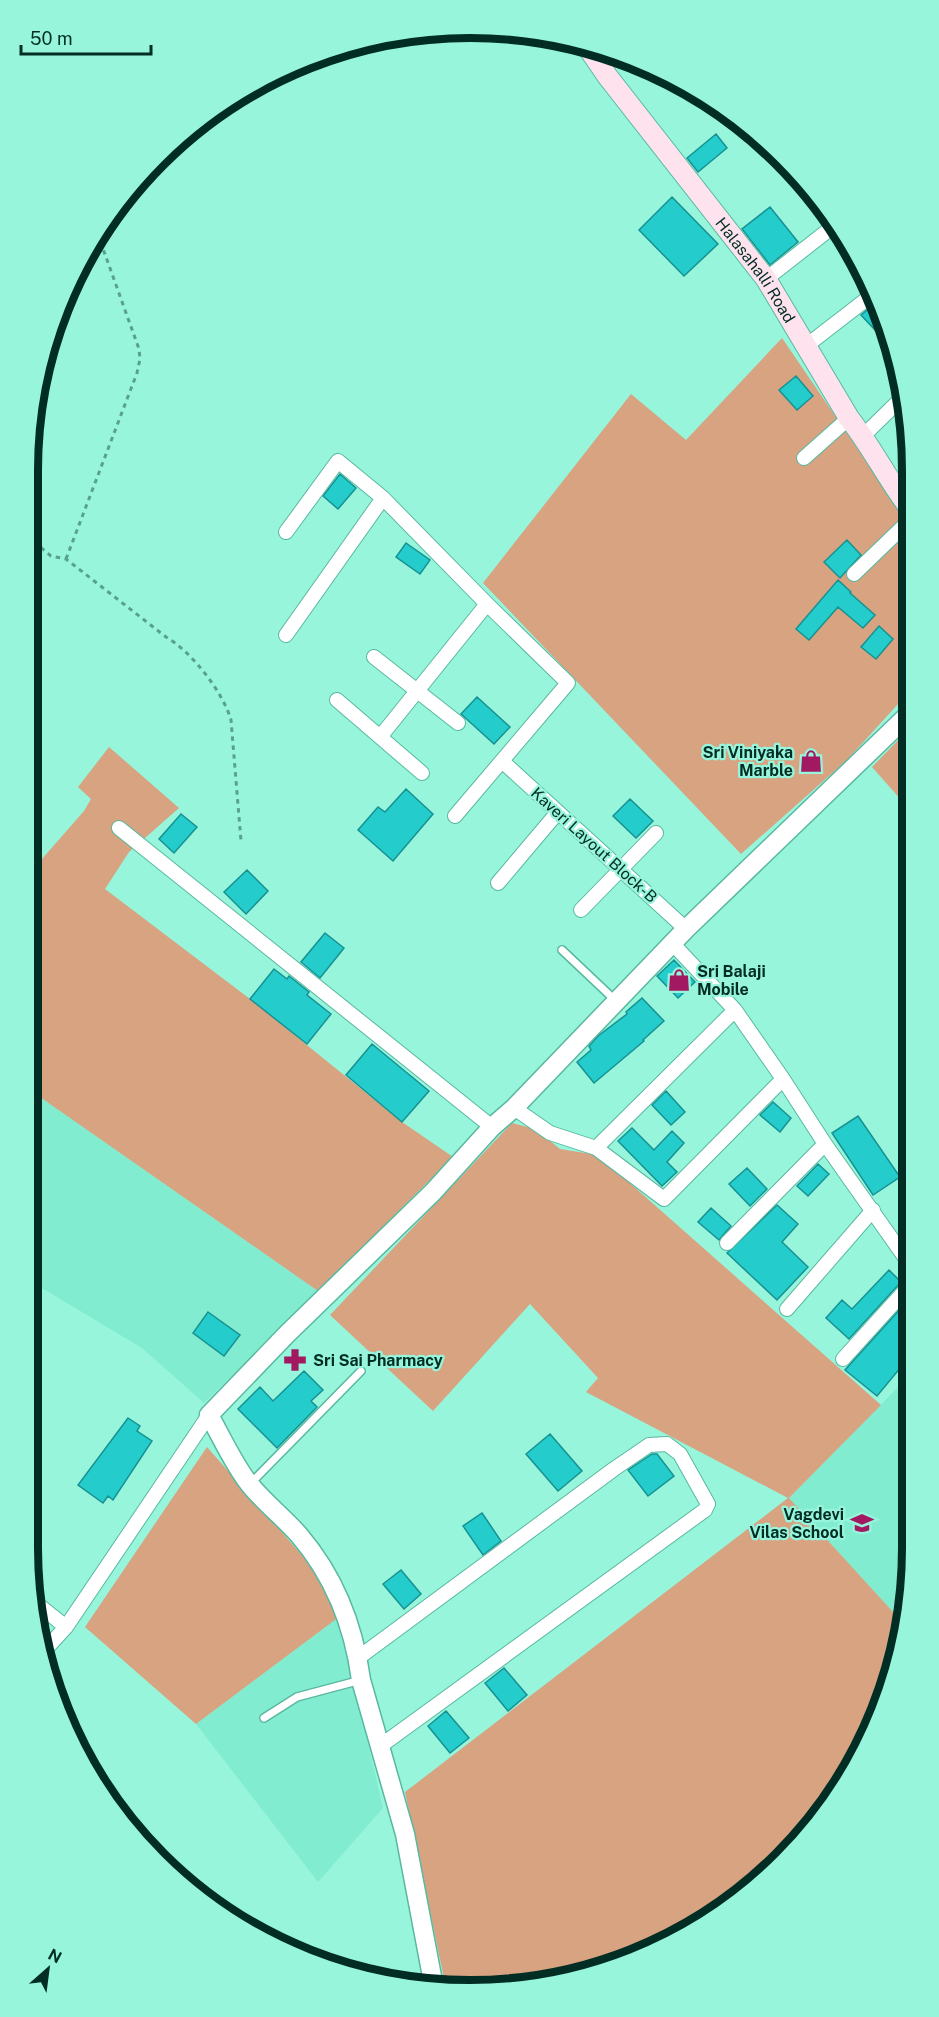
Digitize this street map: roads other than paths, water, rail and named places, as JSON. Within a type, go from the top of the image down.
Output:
[{"type":"main road","name":"Halasahalli Road","points":[[598,57],[608,77],[766,279],[849,418],[902,484]]},
{"type":"street","points":[[766,279],[829,229]]},
{"type":"street","points":[[806,346],[867,299]]},
{"type":"street","points":[[863,436],[896,404]]},
{"type":"street","points":[[804,458],[849,418]]},
{"type":"street","points":[[286,532],[338,461],[383,498],[568,683],[455,816]]},
{"type":"street","points":[[286,635],[383,498]]},
{"type":"street","points":[[854,574],[902,528]]},
{"type":"street","points":[[380,737],[487,604]]},
{"type":"street","points":[[374,657],[459,723]]},
{"type":"street","points":[[337,700],[422,773]]},
{"type":"street","points":[[49,1646],[66,1627],[209,1415],[287,1334],[433,1192],[492,1127],[514,1108],[686,929],[902,721]]},
{"type":"street","name":"Kaveri Layout Block-B","points":[[502,761],[686,929]]},
{"type":"street","points":[[498,883],[558,812]]},
{"type":"street","points":[[119,828],[492,1127]]},
{"type":"street","points":[[581,910],[656,833]]},
{"type":"street","points":[[673,944],[735,1010],[825,1144],[902,1253]]},
{"type":"street","points":[[596,1148],[735,1010]]},
{"type":"street","points":[[514,1108],[550,1133],[596,1148],[664,1198],[783,1079]]},
{"type":"street","points":[[727,1243],[825,1144]]},
{"type":"street","points":[[787,1308],[873,1210]]},
{"type":"street","points":[[843,1359],[902,1294]]},
{"type":"street","points":[[209,1415],[249,1485],[299,1536],[323,1568],[348,1619],[361,1680],[405,1834],[432,1978]]},
{"type":"street","points":[[358,1658],[614,1468],[650,1446],[667,1444],[680,1454],[708,1504],[705,1510],[380,1747]]},
{"type":"street","points":[[42,1608],[66,1627]]},
{"type":"lane","points":[[561,950],[616,1002]]},
{"type":"lane","points":[[249,1485],[361,1371]]},
{"type":"lane","points":[[264,1718],[297,1697],[361,1680]]},
{"type":"place","name":"Sri Viniyaka Marble","points":[[811,761]]},
{"type":"place","name":"Sri Balaji Mobile","points":[[679,980]]},
{"type":"place","name":"Sri Sai Pharmacy","points":[[295,1360]]},
{"type":"place","name":"Vagdevi Vilas School","points":[[862,1523]]}]
